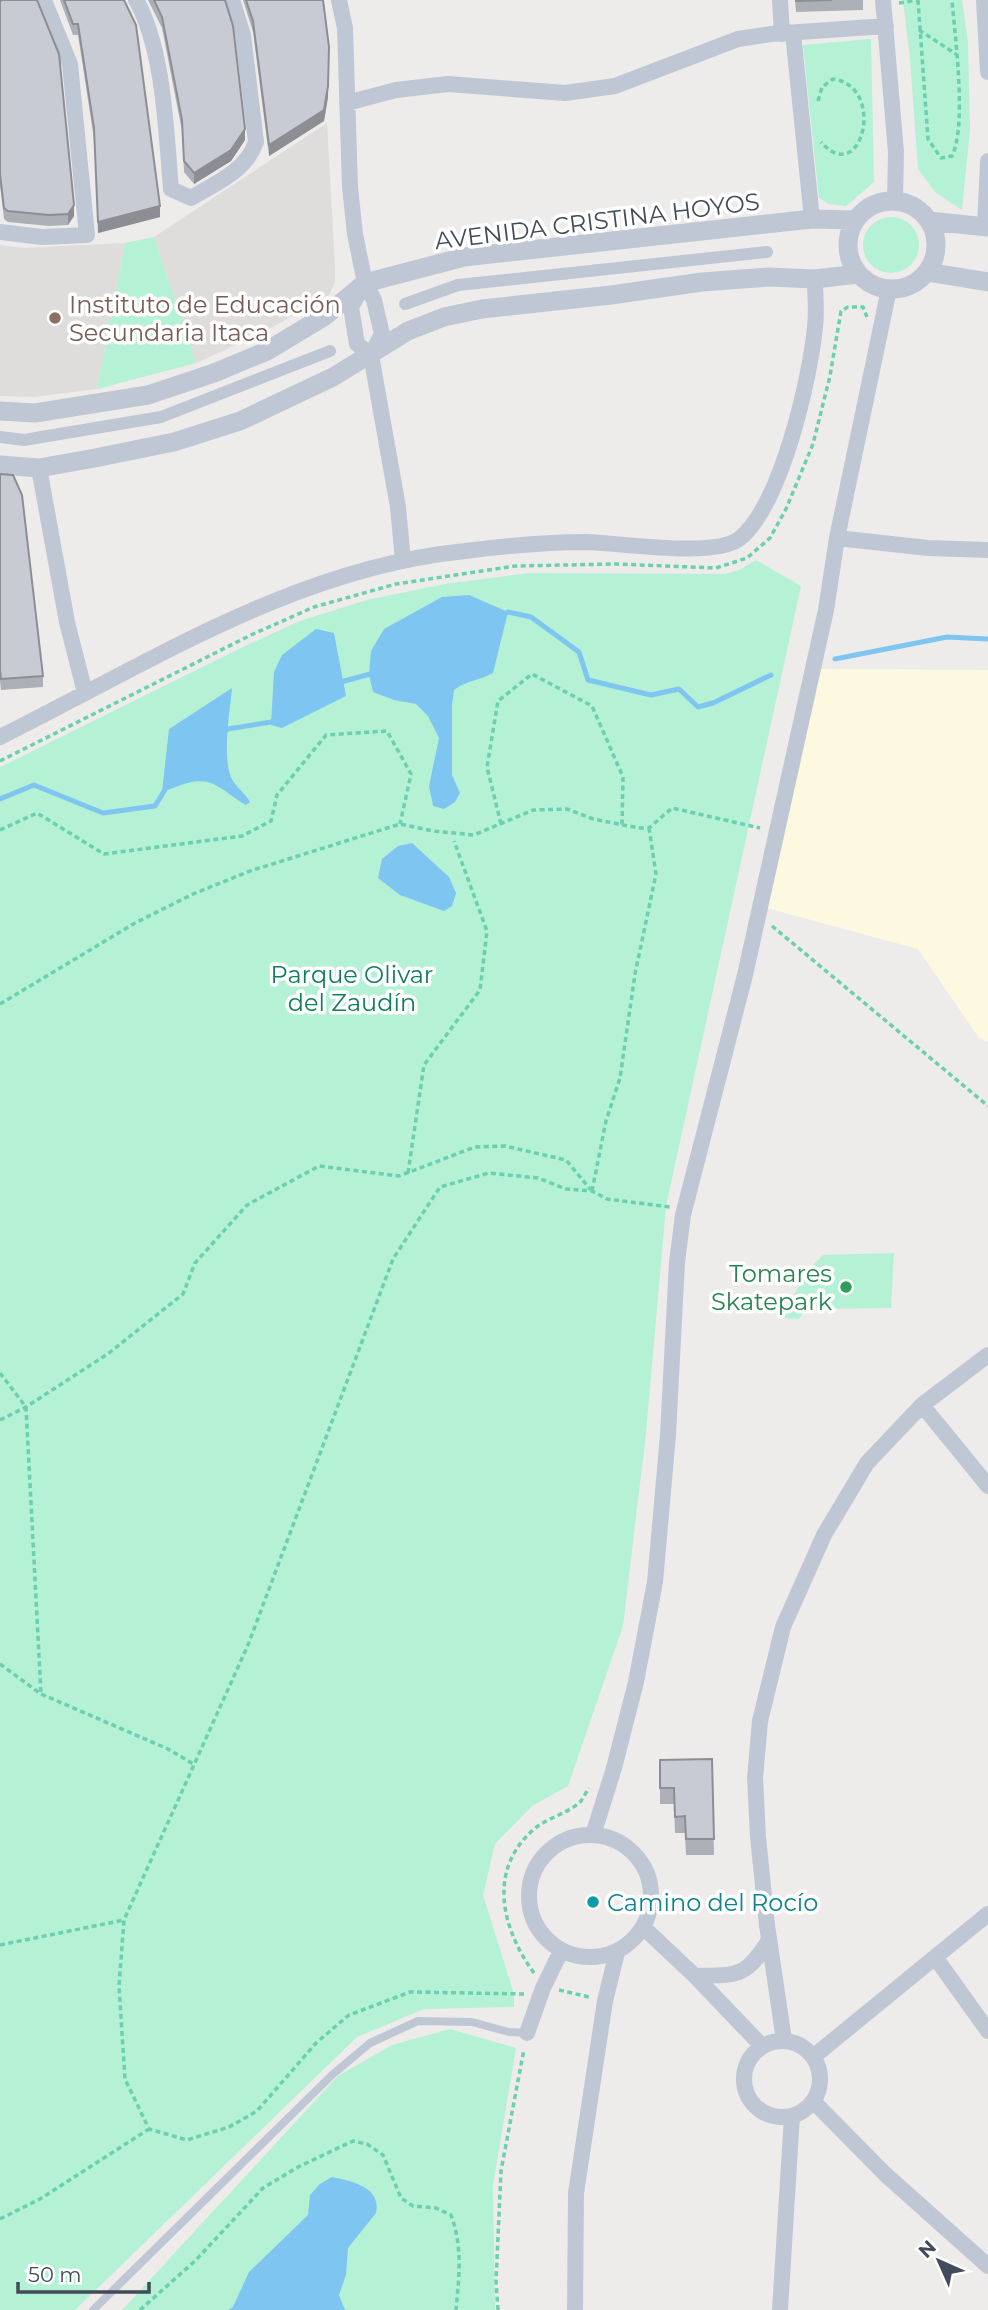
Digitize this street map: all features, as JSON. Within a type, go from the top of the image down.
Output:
[{"type":"street","points":[[0,232],[42,237],[87,235],[70,64],[45,3],[39,0]]},
{"type":"street","points":[[135,0],[144,14],[162,86],[171,189],[191,198],[241,168],[251,156],[256,142],[243,35],[232,0]]},
{"type":"street","points":[[339,0],[345,27],[349,187],[365,283],[374,300],[382,334],[371,355],[398,507],[403,561]]},
{"type":"street","points":[[780,0],[802,121],[813,219]]},
{"type":"street","points":[[883,0],[896,152],[895,200]]},
{"type":"street","points":[[984,0],[988,72]]},
{"type":"street","points":[[347,103],[397,90],[447,84],[565,93],[615,86],[738,39],[886,26]]},
{"type":"street","points":[[929,220],[987,226],[988,160]]},
{"type":"street","points":[[895,200],[917,208],[929,220],[935,235],[936,250],[927,272],[915,282],[901,288],[889,289],[876,287],[858,274],[848,256],[848,237],[854,220],[876,203],[895,200]]},
{"type":"street","name":"AVENIDA CRISTINA HOYOS","points":[[0,411],[35,413],[148,395],[214,373],[267,351],[325,316],[365,283],[464,257],[813,219],[854,220]]},
{"type":"street","points":[[405,304],[458,285],[767,252]]},
{"type":"street","points":[[927,272],[988,282]]},
{"type":"street","points":[[0,465],[39,468],[174,442],[240,421],[333,377],[408,331],[444,317],[482,309],[702,282],[769,277],[815,279],[858,274]]},
{"type":"street","points":[[0,737],[244,613],[313,586],[371,568],[463,551],[585,542],[718,547],[738,540],[754,522],[778,478],[802,404],[816,326],[815,279]]},
{"type":"street","points":[[365,283],[351,307],[357,344],[371,355]]},
{"type":"street","points":[[593,1835],[636,1682],[655,1582],[668,1435],[677,1262],[683,1215],[745,975],[826,610],[837,538],[889,289]]},
{"type":"street","points":[[0,437],[24,440],[161,417],[330,351]]},
{"type":"street","points":[[39,468],[67,622],[85,693]]},
{"type":"street","points":[[837,538],[928,548],[988,550]]},
{"type":"street","points":[[784,2040],[769,1940],[755,1778],[760,1721],[783,1627],[824,1535],[867,1463],[922,1405],[988,1355]]},
{"type":"street","points":[[922,1405],[988,1486]]},
{"type":"street","points":[[593,1835],[610,1838],[626,1846],[639,1859],[648,1874],[651,1901],[643,1927],[632,1941],[617,1952],[598,1957],[579,1957],[561,1951],[546,1940],[535,1925],[529,1908],[531,1881],[543,1856],[558,1844],[574,1837],[593,1835]]},
{"type":"street","points":[[813,2057],[988,1914]]},
{"type":"street","points":[[643,1927],[695,1976],[762,2046]]},
{"type":"street","points":[[695,1976],[733,1975],[745,1970],[756,1962],[769,1940]]},
{"type":"street","points":[[527,2033],[544,1986],[561,1951]]},
{"type":"street","points":[[575,2310],[576,2193],[605,2001],[617,1952]]},
{"type":"street","points":[[935,1958],[988,2031]]},
{"type":"street","points":[[784,2040],[795,2043],[813,2057],[820,2079],[813,2101],[804,2110],[792,2116],[780,2117],[757,2109],[744,2088],[744,2076],[746,2064],[753,2054],[762,2046],[784,2040]]},
{"type":"street","points":[[813,2101],[885,2174],[988,2266]]},
{"type":"street","points":[[780,2310],[792,2116]]},
{"type":"lane","points":[[93,2310],[332,2075],[370,2043],[418,2021],[472,2022],[509,2032],[527,2033]]},
{"type":"path","points":[[918,0],[928,139],[941,158],[952,156],[957,146],[959,124],[952,0]]},
{"type":"path","points":[[919,30],[957,54]]},
{"type":"path","points":[[802,121],[818,118],[818,101],[822,87],[833,79],[843,80],[854,88],[861,99],[864,114],[858,145],[852,153],[840,154],[828,150],[821,142]]},
{"type":"path","points":[[501,824],[487,767],[498,701],[532,674],[592,706],[623,777],[622,825]]},
{"type":"path","points":[[0,830],[37,813],[104,854],[242,836],[271,821],[277,795],[326,734],[387,731],[411,774],[400,824]]},
{"type":"path","points":[[0,1004],[135,923],[193,894],[250,871],[400,824],[474,835],[533,810],[567,809],[622,825],[649,828],[672,808],[776,831]]},
{"type":"path","points":[[592,1191],[606,1121],[620,1079],[635,974],[656,874],[649,828]]},
{"type":"path","points":[[408,1173],[424,1065],[480,990],[487,931],[454,841]]},
{"type":"path","points":[[758,914],[988,1106]]},
{"type":"path","points":[[0,1420],[26,1407],[109,1353],[183,1294],[195,1264],[247,1205],[319,1166],[399,1176],[475,1147],[505,1146],[566,1160],[592,1191],[607,1199],[672,1207]]},
{"type":"path","points":[[187,2140],[149,2129],[125,2079],[119,1986],[124,1920],[248,1645],[393,1259],[440,1187],[489,1173],[538,1178],[566,1189],[592,1191]]},
{"type":"path","points":[[0,1373],[26,1407],[41,1694]]},
{"type":"path","points":[[0,1664],[41,1694],[168,1749],[195,1765]]},
{"type":"path","points":[[0,1945],[124,1920]]},
{"type":"path","points":[[544,1986],[605,2001]]},
{"type":"path","points":[[498,2310],[496,2281],[501,2171],[527,2033]]},
{"type":"path","points":[[0,2219],[40,2199],[149,2129]]},
{"type":"path","points":[[140,2310],[195,2260],[263,2188],[298,2167],[353,2141],[367,2144],[383,2155],[401,2198],[413,2206],[436,2208],[451,2216],[457,2231],[460,2260],[456,2310]]},
{"type":"shaded area","points":[[327,123],[335,266],[335,282],[329,295],[264,332],[196,363],[154,237]]},
{"type":"shaded area","name":"Instituto de Educación Secundaria Itaca","points":[[125,243],[97,389],[33,397],[0,396],[0,245],[24,248]]},
{"type":"shaded area","points":[[812,669],[988,670],[988,1042],[979,1038],[918,949],[759,906]]},
{"type":"green space","points":[[903,0],[962,0],[968,42],[970,129],[962,210],[936,193],[918,169]]},
{"type":"green space","points":[[871,39],[874,182],[846,206],[829,204],[819,198],[803,45]]},
{"type":"green space","points":[[891,217],[902,219],[911,225],[917,234],[917,256],[911,265],[902,271],[891,273],[880,271],[871,265],[865,256],[863,245],[865,234],[871,225],[880,219]]},
{"type":"green space","points":[[154,237],[196,363],[97,389],[125,243]]},
{"type":"green space","name":"Parque Olivar del Zaudín","points":[[756,560],[801,586],[666,1206],[646,1433],[623,1626],[568,1786],[532,1806],[495,1844],[483,1895],[514,1994],[514,2007],[424,2009],[357,2037],[75,2310],[0,2310],[0,767],[245,646],[300,621],[367,600],[445,584],[530,573],[726,574]]},
{"type":"green space","name":"Tomares Skatepark","points":[[894,1253],[891,1308],[806,1309],[799,1319],[779,1318],[812,1266],[823,1255]]},
{"type":"green space","points":[[450,2029],[516,2048],[493,2185],[495,2310],[122,2310],[338,2076],[392,2045]]},
{"type":"water","points":[[469,595],[508,612],[493,673],[454,690],[452,775],[460,793],[455,802],[444,809],[433,806],[429,786],[439,738],[428,716],[416,704],[373,692],[369,675],[371,651],[384,629],[442,597]]},
{"type":"water","points":[[316,629],[334,633],[346,696],[282,728],[271,725],[274,672],[282,655]]},
{"type":"water","points":[[232,688],[227,736],[229,772],[250,802],[246,805],[221,788],[203,781],[162,792],[169,729]]},
{"type":"water","points":[[412,843],[449,877],[456,893],[452,906],[444,911],[400,895],[378,878],[382,859],[398,846]]},
{"type":"water","points":[[332,2177],[370,2191],[377,2204],[376,2213],[348,2248],[346,2275],[339,2295],[345,2310],[228,2310],[233,2307],[249,2272],[308,2215],[310,2195],[320,2184]]},
{"type":"building","points":[[37,0],[59,54],[74,205],[68,214],[49,215],[8,211],[4,208],[0,174],[0,1]]},
{"type":"building","points":[[64,0],[124,0],[136,25],[160,206],[98,222],[94,128],[78,24],[73,24]]},
{"type":"building","points":[[154,0],[225,0],[233,26],[245,129],[231,150],[194,173],[184,161],[182,120],[162,17]]},
{"type":"building","points":[[246,0],[323,0],[329,47],[324,110],[269,145],[253,21]]},
{"type":"building","points":[[0,474],[13,475],[22,495],[43,676],[1,679]]},
{"type":"building","points":[[712,1759],[714,1839],[686,1839],[685,1816],[675,1817],[674,1788],[660,1788],[660,1760]]},
{"type":"waterway","points":[[505,614],[508,612],[531,617],[579,652],[588,680],[651,695],[679,689],[698,707],[713,703],[771,675]]},
{"type":"waterway","points":[[835,659],[947,637],[988,639]]},
{"type":"waterway","points":[[337,683],[374,673]]},
{"type":"waterway","points":[[223,732],[271,722],[277,718]]},
{"type":"waterway","points":[[0,799],[34,785],[103,813],[155,806],[166,788]]},
{"type":"place","name":"Instituto de Educación Secundaria Itaca","points":[[55,318]]},
{"type":"place","name":"Tomares Skatepark","points":[[846,1287]]},
{"type":"place","name":"Camino del Rocío","points":[[593,1902]]}]
